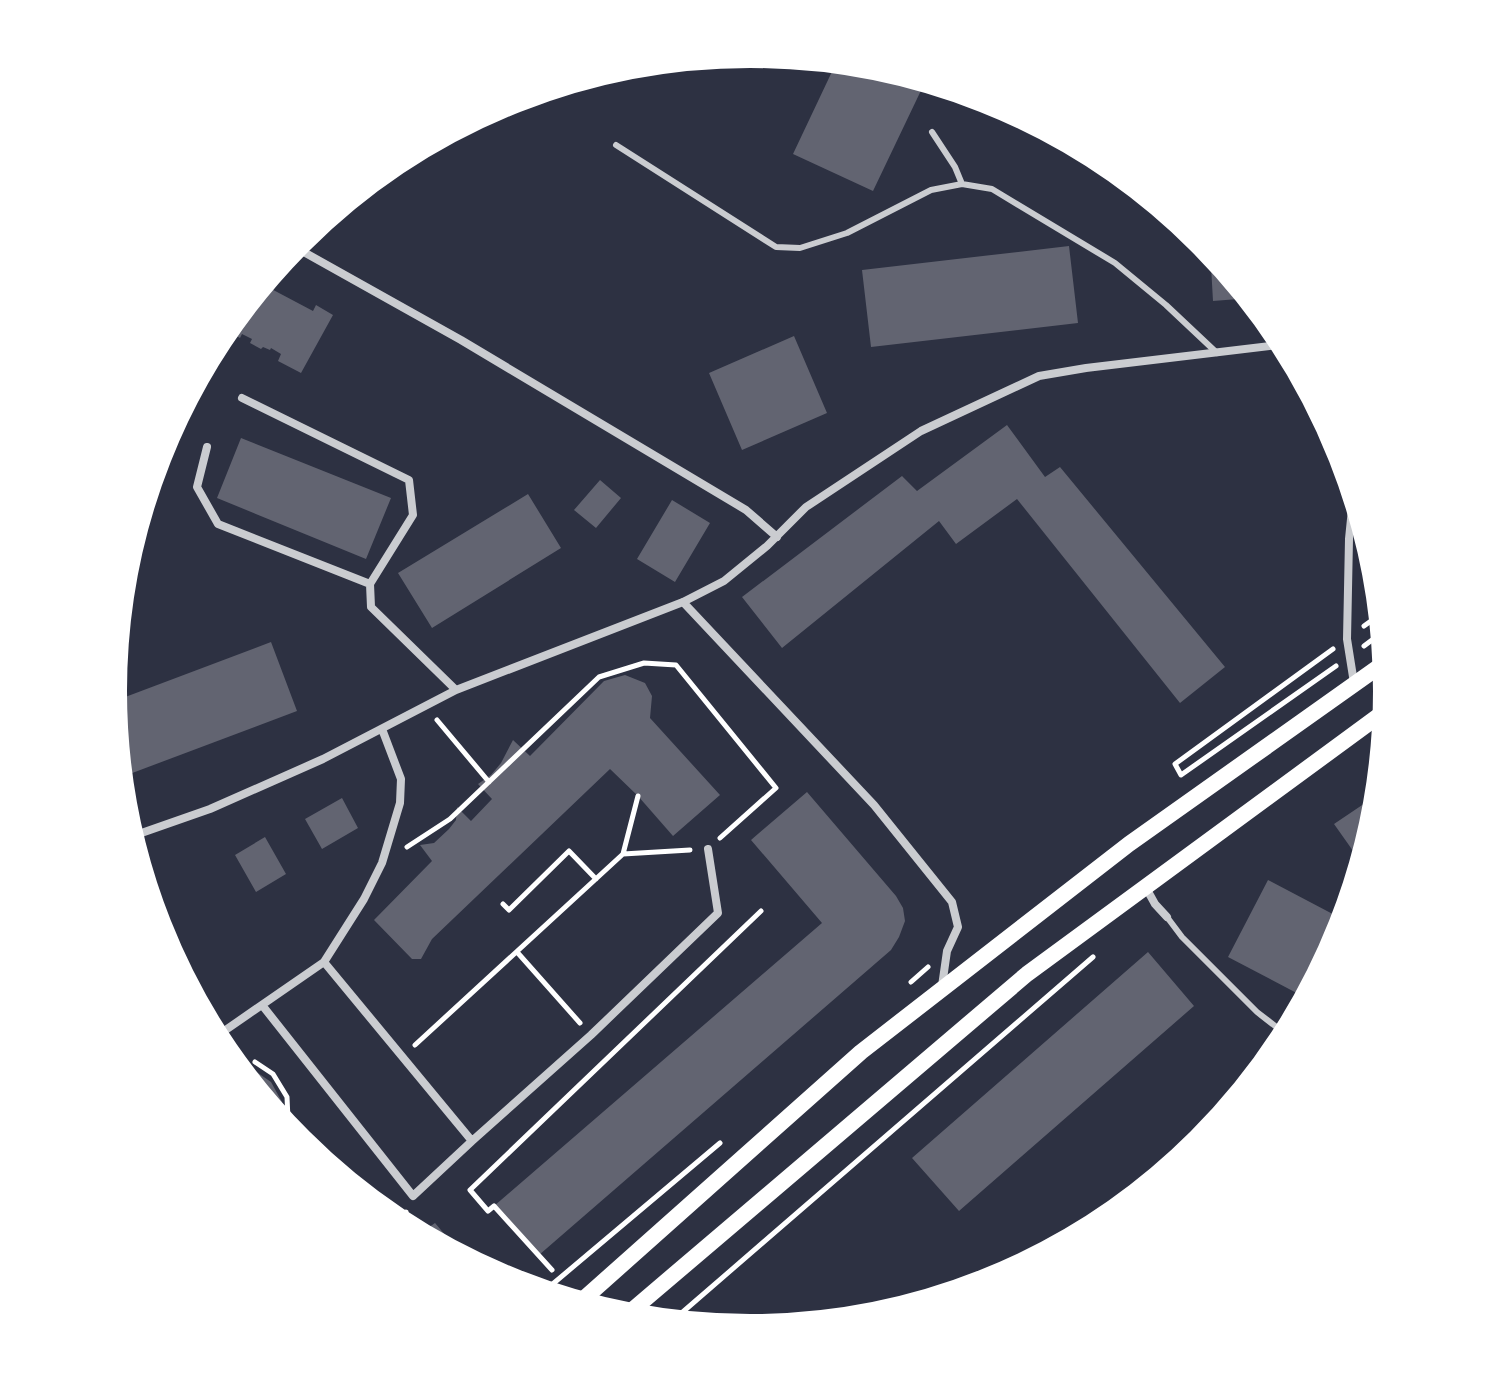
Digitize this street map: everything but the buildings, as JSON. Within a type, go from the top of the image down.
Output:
[{"type":"main road","points":[[587,1296],[861,1052],[1140,836],[1375,669]]},
{"type":"main road","points":[[637,1306],[1027,974],[1375,718]]},
{"type":"street","points":[[305,253],[461,340],[746,510],[777,537]]},
{"type":"street","points":[[141,833],[210,809],[323,759],[456,690],[683,602],[724,581],[777,537],[806,507],[921,431],[1039,376],[1272,346]]},
{"type":"street","points":[[242,398],[409,480],[413,515],[370,584],[371,607],[456,690]]},
{"type":"street","points":[[207,447],[197,487],[218,524],[370,584]]},
{"type":"street","points":[[1351,517],[1347,639],[1354,684]]},
{"type":"street","points":[[683,602],[874,805],[952,902],[958,927],[947,951],[941,990]]},
{"type":"street","points":[[225,1031],[324,962],[364,899],[382,863],[400,803],[401,779],[382,729]]},
{"type":"street","points":[[262,1005],[413,1196],[591,1035],[718,913],[708,849]]},
{"type":"street","points":[[1145,886],[1167,917]]},
{"type":"street","points":[[324,962],[472,1141]]},
{"type":"lane","points":[[932,132],[955,167],[962,184]]},
{"type":"lane","points":[[616,145],[776,247],[800,248],[847,233],[931,190],[962,184],[992,189],[1115,263],[1217,353]]},
{"type":"lane","points":[[1167,917],[1182,937],[1257,1012],[1278,1028]]},
{"type":"path","points":[[1372,620],[1175,764],[1181,775],[1374,639]]},
{"type":"path","points":[[382,863],[450,819],[599,677],[644,663],[676,665],[776,788]]},
{"type":"path","points":[[426,707],[489,782]]},
{"type":"path","points":[[402,1056],[623,854],[638,796]]},
{"type":"path","points":[[503,904],[509,910],[569,851],[596,879]]},
{"type":"path","points":[[552,1270],[494,1206],[488,1211],[470,1190],[761,911]]},
{"type":"path","points":[[517,952],[591,1035],[627,1040]]},
{"type":"path","points":[[681,1313],[1094,955]]},
{"type":"path","points":[[255,1062],[273,1074],[287,1097],[288,1112]]}]
